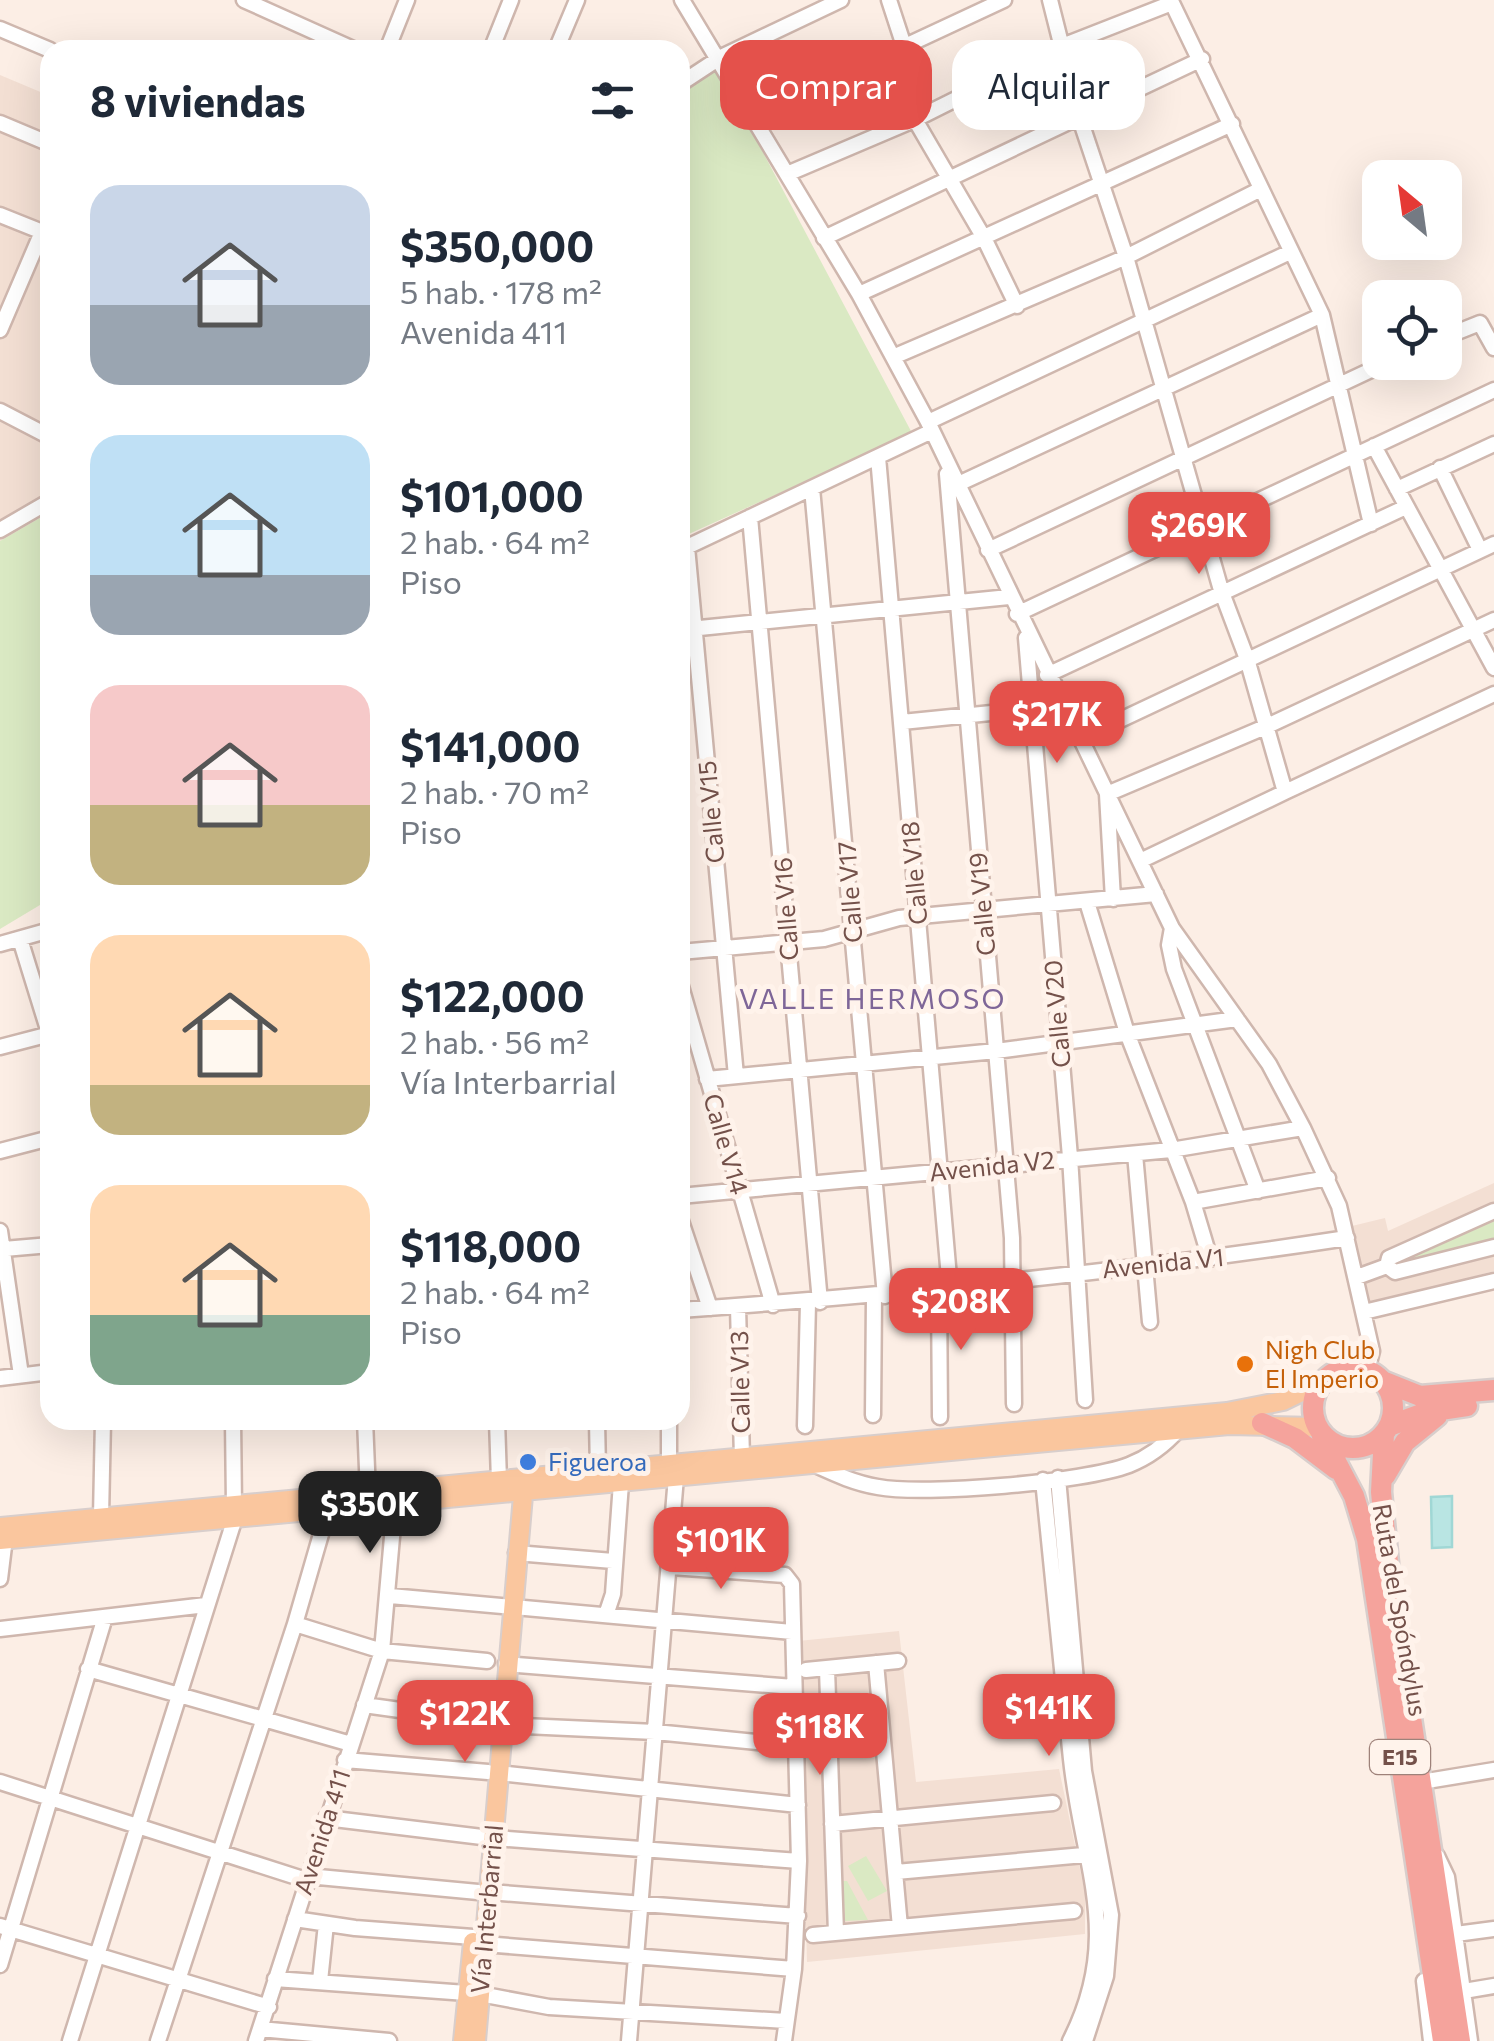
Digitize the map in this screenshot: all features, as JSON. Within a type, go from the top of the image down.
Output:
[{"type":"highway","points":[[1494,1390],[1420,1396],[1375,1376],[1338,1370],[1322,1382],[1313,1404],[1319,1430],[1352,1448],[1375,1442],[1386,1430],[1447,1409],[1494,1403]]},
{"type":"highway","name":"E15","points":[[1375,1376],[1393,1403],[1386,1430]]},
{"type":"highway","points":[[1382,1482],[1405,1442],[1447,1409]]},
{"type":"highway","points":[[1262,1423],[1309,1448],[1345,1477]]},
{"type":"highway","name":"Ruta del Spóndylus","points":[[1319,1430],[1345,1477],[1367,1539],[1421,1782],[1421,1841],[1460,2041]]},
{"type":"highway","name":"Ruta del Spóndylus","points":[[1386,1430],[1382,1482],[1397,1679],[1421,1841],[1443,2041]]},
{"type":"main road","points":[[3,1533],[234,1514],[368,1494],[621,1483],[742,1458],[1226,1412],[1284,1401],[1322,1382]]},
{"type":"main road","points":[[3,1533],[100,1517],[328,1510],[394,1504],[598,1472],[813,1464],[1262,1423],[1319,1430]]},
{"type":"main road","name":"Vía Interbarrial","points":[[498,1724],[497,1662],[516,1553],[513,1485]]},
{"type":"main road","name":"Vía Interbarrial","points":[[463,2041],[474,1993],[484,1892],[513,1485]]},
{"type":"main road","name":"Vía Interbarrial","points":[[474,1993],[476,2041]]},
{"type":"street","points":[[244,0],[264,4],[336,40]]},
{"type":"street","points":[[391,40],[407,0]]},
{"type":"street","points":[[495,40],[511,0]]},
{"type":"street","points":[[560,40],[577,0]]},
{"type":"street","points":[[682,0],[720,57],[690,77]]},
{"type":"street","points":[[756,40],[841,0]]},
{"type":"street","points":[[890,0],[902,40]]},
{"type":"street","points":[[917,40],[1004,0]]},
{"type":"street","points":[[1050,0],[1060,40]]},
{"type":"street","points":[[1077,40],[1172,3],[1322,315],[1371,524]]},
{"type":"street","points":[[0,29],[40,46]]},
{"type":"street","points":[[1145,87],[1202,59]]},
{"type":"street","points":[[0,123],[40,140]]},
{"type":"street","points":[[859,294],[1232,124]]},
{"type":"street","points":[[763,130],[859,294],[930,426],[1172,928],[1269,1064],[1328,1178],[1357,1276],[1375,1376]]},
{"type":"street","points":[[788,174],[891,130]]},
{"type":"street","points":[[920,130],[984,238],[1018,306]]},
{"type":"street","points":[[824,238],[1055,130]]},
{"type":"street","points":[[1084,130],[1126,257],[1221,590],[1247,659],[1285,792]]},
{"type":"street","points":[[893,358],[1126,257],[1261,189]]},
{"type":"street","points":[[0,215],[40,232]]},
{"type":"street","points":[[0,330],[40,247]]},
{"type":"street","points":[[750,516],[1290,252]]},
{"type":"street","points":[[956,485],[1322,315]]},
{"type":"street","points":[[1462,330],[1480,323],[1494,348]]},
{"type":"street","points":[[988,550],[1362,374]]},
{"type":"street","points":[[1018,614],[1494,390]]},
{"type":"street","points":[[0,411],[40,429]]},
{"type":"street","points":[[1374,446],[1494,668]]},
{"type":"street","points":[[1397,490],[1490,446],[1494,464]]},
{"type":"street","name":"Calle V18","points":[[878,456],[940,1172],[945,1290],[940,1417]]},
{"type":"street","name":"Calle V19","points":[[946,463],[1005,1164],[1014,1404]]},
{"type":"street","points":[[1082,738],[1487,547],[1440,468]]},
{"type":"street","name":"Calle V17","points":[[812,488],[874,1179],[879,1297],[873,1415]]},
{"type":"street","points":[[0,530],[40,507]]},
{"type":"street","points":[[1047,675],[1221,590],[1406,507]]},
{"type":"street","name":"Calle V15","points":[[690,546],[750,516]]},
{"type":"street","name":"Calle V16","points":[[750,516],[808,1185],[814,1303],[805,1426]]},
{"type":"street","points":[[690,630],[1010,597]]},
{"type":"street","points":[[1107,794],[1265,727],[1494,620]]},
{"type":"street","name":"Calle V20","points":[[1025,629],[1079,1272],[1085,1400]]},
{"type":"street","name":"Calle V15","points":[[690,657],[736,1076]]},
{"type":"street","points":[[1140,861],[1494,694]]},
{"type":"street","points":[[902,722],[1030,709]]},
{"type":"street","points":[[1107,794],[1113,899]]},
{"type":"street","points":[[690,951],[824,940],[918,916],[1156,894]]},
{"type":"street","points":[[1087,902],[1127,1034],[1193,1202],[1210,1259]]},
{"type":"street","points":[[1172,928],[1168,946],[1258,1191]]},
{"type":"street","points":[[0,944],[40,933]]},
{"type":"street","points":[[20,939],[40,1003]]},
{"type":"street","name":"Calle V14","points":[[690,1018],[773,1305]]},
{"type":"street","points":[[707,1079],[1060,1044],[1238,1019]]},
{"type":"street","points":[[0,1047],[40,1037]]},
{"type":"street","name":"Avenida V2","points":[[690,1195],[1135,1154],[1239,1141],[1303,1128]]},
{"type":"street","points":[[0,1151],[40,1141]]},
{"type":"street","points":[[1135,1154],[1150,1322]]},
{"type":"street","points":[[1193,1202],[1328,1178]]},
{"type":"street","points":[[1387,1266],[1389,1258],[1494,1211]]},
{"type":"street","points":[[0,1231],[21,1376]]},
{"type":"street","name":"Avenida V1","points":[[690,1309],[814,1303],[945,1290],[1210,1259],[1347,1238]]},
{"type":"street","points":[[4,1250],[40,1246]]},
{"type":"street","points":[[1387,1266],[1395,1272],[1494,1247]]},
{"type":"street","name":"Calle V13","points":[[690,1248],[710,1308]]},
{"type":"street","points":[[1357,1276],[1387,1266]]},
{"type":"street","points":[[1364,1312],[1494,1281]]},
{"type":"street","name":"Calle V13","points":[[738,1307],[742,1458]]},
{"type":"street","points":[[0,1378],[40,1373]]},
{"type":"street","points":[[100,1517],[102,1430]]},
{"type":"street","points":[[70,2041],[93,1956],[234,1514],[233,1430]]},
{"type":"street","points":[[366,1430],[368,1494]]},
{"type":"street","points":[[499,1430],[513,1485]]},
{"type":"street","points":[[598,1430],[598,1472]]},
{"type":"street","points":[[629,2041],[670,1566],[673,1471],[670,1430]]},
{"type":"street","points":[[813,1464],[849,1481],[882,1488],[1050,1479],[1127,1466],[1157,1450],[1178,1430]]},
{"type":"street","points":[[1050,1479],[1074,1787],[1096,1853],[1111,1947],[1101,1999],[1085,2041]]},
{"type":"street","points":[[606,1615],[613,1594],[621,1483]]},
{"type":"street","name":"Avenida 411","points":[[258,2035],[382,1651],[390,1596],[394,1504]]},
{"type":"street","points":[[158,2041],[264,1721],[328,1510]]},
{"type":"street","points":[[0,1579],[3,1533]]},
{"type":"street","points":[[516,1553],[613,1562]]},
{"type":"street","points":[[670,1566],[784,1575],[792,1584],[799,1861],[794,1970],[784,2041]]},
{"type":"street","points":[[390,1596],[792,1632]]},
{"type":"street","points":[[0,1629],[206,1605]]},
{"type":"street","points":[[0,1965],[6,1927],[51,1800],[105,1618]]},
{"type":"street","points":[[294,1624],[382,1651],[794,1687]]},
{"type":"street","points":[[806,1670],[898,1661]]},
{"type":"street","points":[[876,1664],[900,1927]]},
{"type":"street","points":[[88,1669],[350,1744]]},
{"type":"street","points":[[827,1669],[836,1933]]},
{"type":"street","points":[[364,1705],[498,1724],[655,1732],[797,1746]]},
{"type":"street","points":[[345,1760],[651,1786],[798,1804]]},
{"type":"street","points":[[1421,1782],[1494,1770]]},
{"type":"street","points":[[0,1782],[218,1855],[307,1878],[798,1916]]},
{"type":"street","points":[[832,1824],[1053,1804]]},
{"type":"street","points":[[326,1818],[488,1837],[799,1861]]},
{"type":"street","points":[[1421,1841],[1447,1877],[1470,2041]]},
{"type":"street","points":[[1421,1841],[1432,2041]]},
{"type":"street","points":[[896,1872],[1096,1853]]},
{"type":"street","points":[[1070,2041],[1090,1989],[1097,1949],[1096,1853]]},
{"type":"street","points":[[813,1935],[1074,1912]]},
{"type":"street","points":[[296,1919],[636,1958],[794,1970]]},
{"type":"street","points":[[320,1981],[326,1924]]},
{"type":"street","points":[[6,1927],[268,2007]]},
{"type":"street","points":[[1456,1934],[1494,1929]]},
{"type":"street","points":[[275,1979],[474,1993],[549,2007],[786,2022]]},
{"type":"street","points":[[1464,1992],[1494,1986]]},
{"type":"street","points":[[258,2035],[390,2041]]},
{"type":"shaded area","points":[[0,75],[40,92],[40,518],[0,541]]},
{"type":"shaded area","points":[[1494,1183],[1494,1271],[1371,1304],[1352,1226],[1385,1218],[1388,1231]]},
{"type":"shaded area","points":[[899,1631],[916,1782],[1059,1769],[1085,1893],[1085,1934],[807,1962],[798,1641]]},
{"type":"green space","points":[[715,62],[720,71],[720,130],[751,130],[912,433],[690,533],[690,79]]},
{"type":"green space","points":[[40,518],[40,905],[0,929],[0,541]]},
{"type":"green space","points":[[1494,1218],[1494,1240],[1395,1264],[1396,1262]]},
{"type":"green space","points":[[866,1856],[887,1891],[868,1901],[848,1866]]},
{"type":"green space","points":[[843,1881],[847,1881],[868,1920],[845,1921]]},
{"type":"water","points":[[1452,1496],[1452,1547],[1432,1548],[1431,1497]]},
{"type":"place","name":"Nigh Club El Imperio","points":[[1245,1364]]},
{"type":"place","name":"Figueroa","points":[[528,1462]]},
{"type":"district","name":"VALLE HERMOSO","points":[[873,999]]}]
